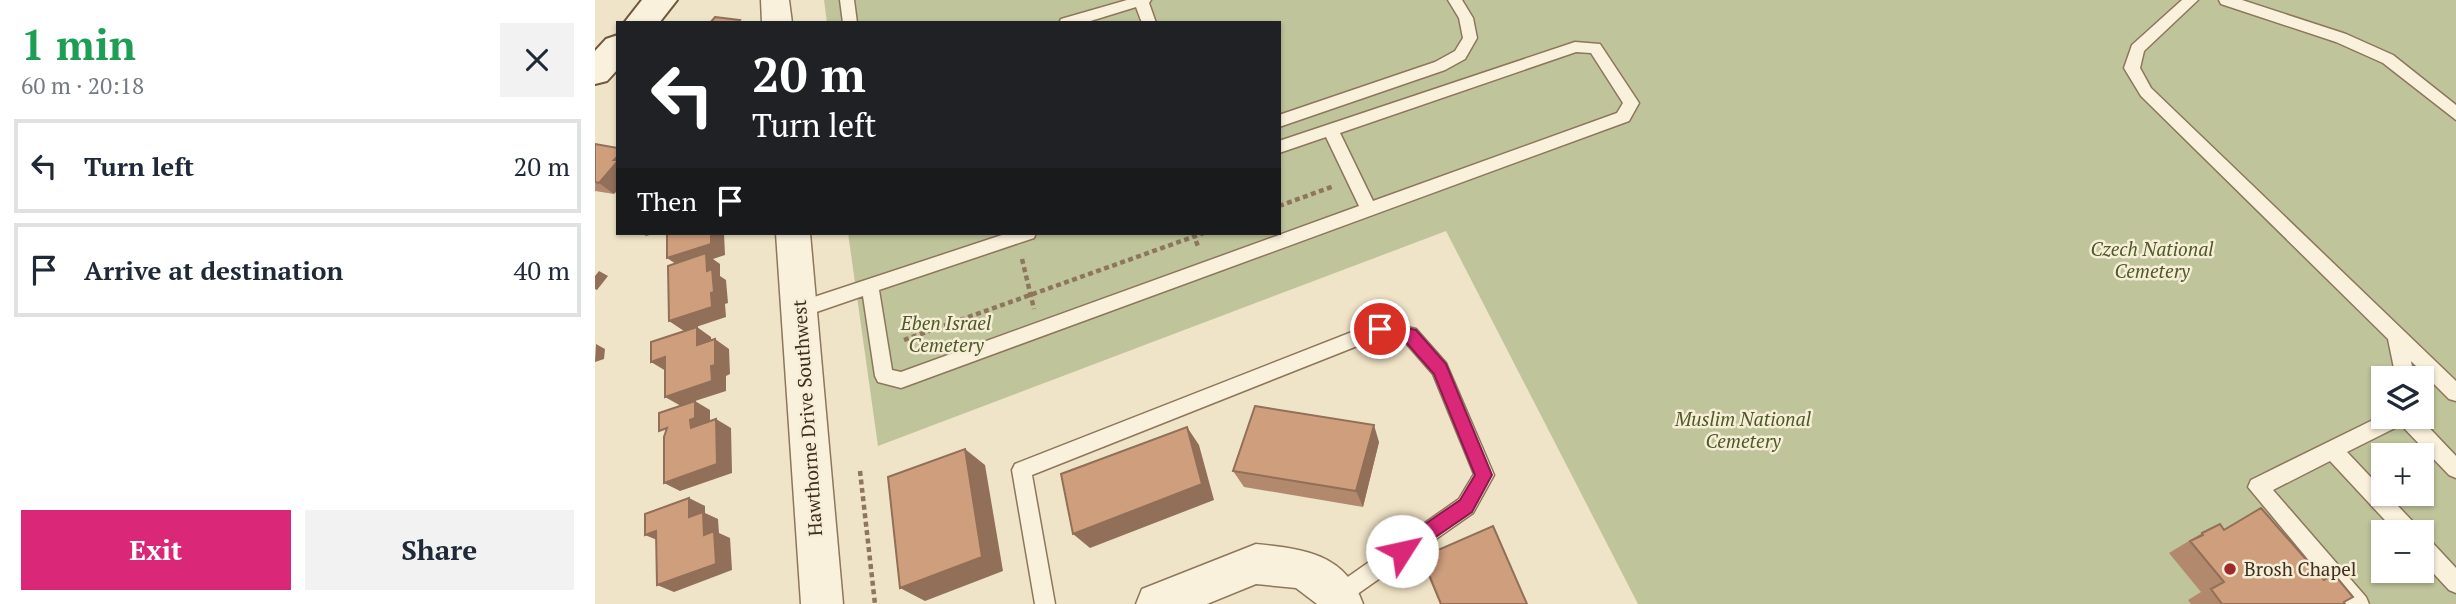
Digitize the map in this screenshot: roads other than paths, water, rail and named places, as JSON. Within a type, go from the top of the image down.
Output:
[{"type":"main road","points":[[642,21],[661,0]]},
{"type":"main road","points":[[595,72],[616,49]]},
{"type":"street","points":[[775,0],[777,21]]},
{"type":"street","name":"Hawthorne Drive Southwest","points":[[793,235],[822,604]]},
{"type":"street","points":[[1157,604],[1257,564],[1304,569],[1340,600]]},
{"type":"lane","points":[[847,0],[850,21]]},
{"type":"lane","points":[[1073,21],[1142,0],[1148,21]]},
{"type":"lane","points":[[1281,120],[1440,66],[1459,55],[1470,38],[1466,18],[1455,0]]},
{"type":"lane","points":[[2191,0],[2137,48],[2132,68],[2146,92],[2456,393]]},
{"type":"lane","points":[[2226,0],[2341,38],[2388,59],[2456,114]]},
{"type":"lane","points":[[870,286],[884,376],[901,380],[1623,117],[1631,103],[1595,48],[1575,47],[1281,146]]},
{"type":"lane","points":[[1331,130],[1369,210]]},
{"type":"lane","points":[[799,310],[1022,235]]},
{"type":"lane","points":[[1045,604],[1022,470],[1380,329],[1410,335],[1440,369],[1484,475],[1466,506],[1340,600]]},
{"type":"lane","points":[[2396,335],[2404,366]]},
{"type":"lane","points":[[2359,604],[2258,487],[2376,429]]},
{"type":"lane","points":[[2416,429],[2456,468]]},
{"type":"lane","points":[[2333,450],[2398,520]]},
{"type":"lane","points":[[2434,559],[2456,583]]},
{"type":"place","name":"Brosh Chapel","points":[[2230,569]]},
{"type":"park label","name":"Czech National Cemetery","points":[[2152,260]]},
{"type":"park label","name":"Eben Israel Cemetery","points":[[946,334]]},
{"type":"park label","name":"Muslim National Cemetery","points":[[1743,430]]}]
